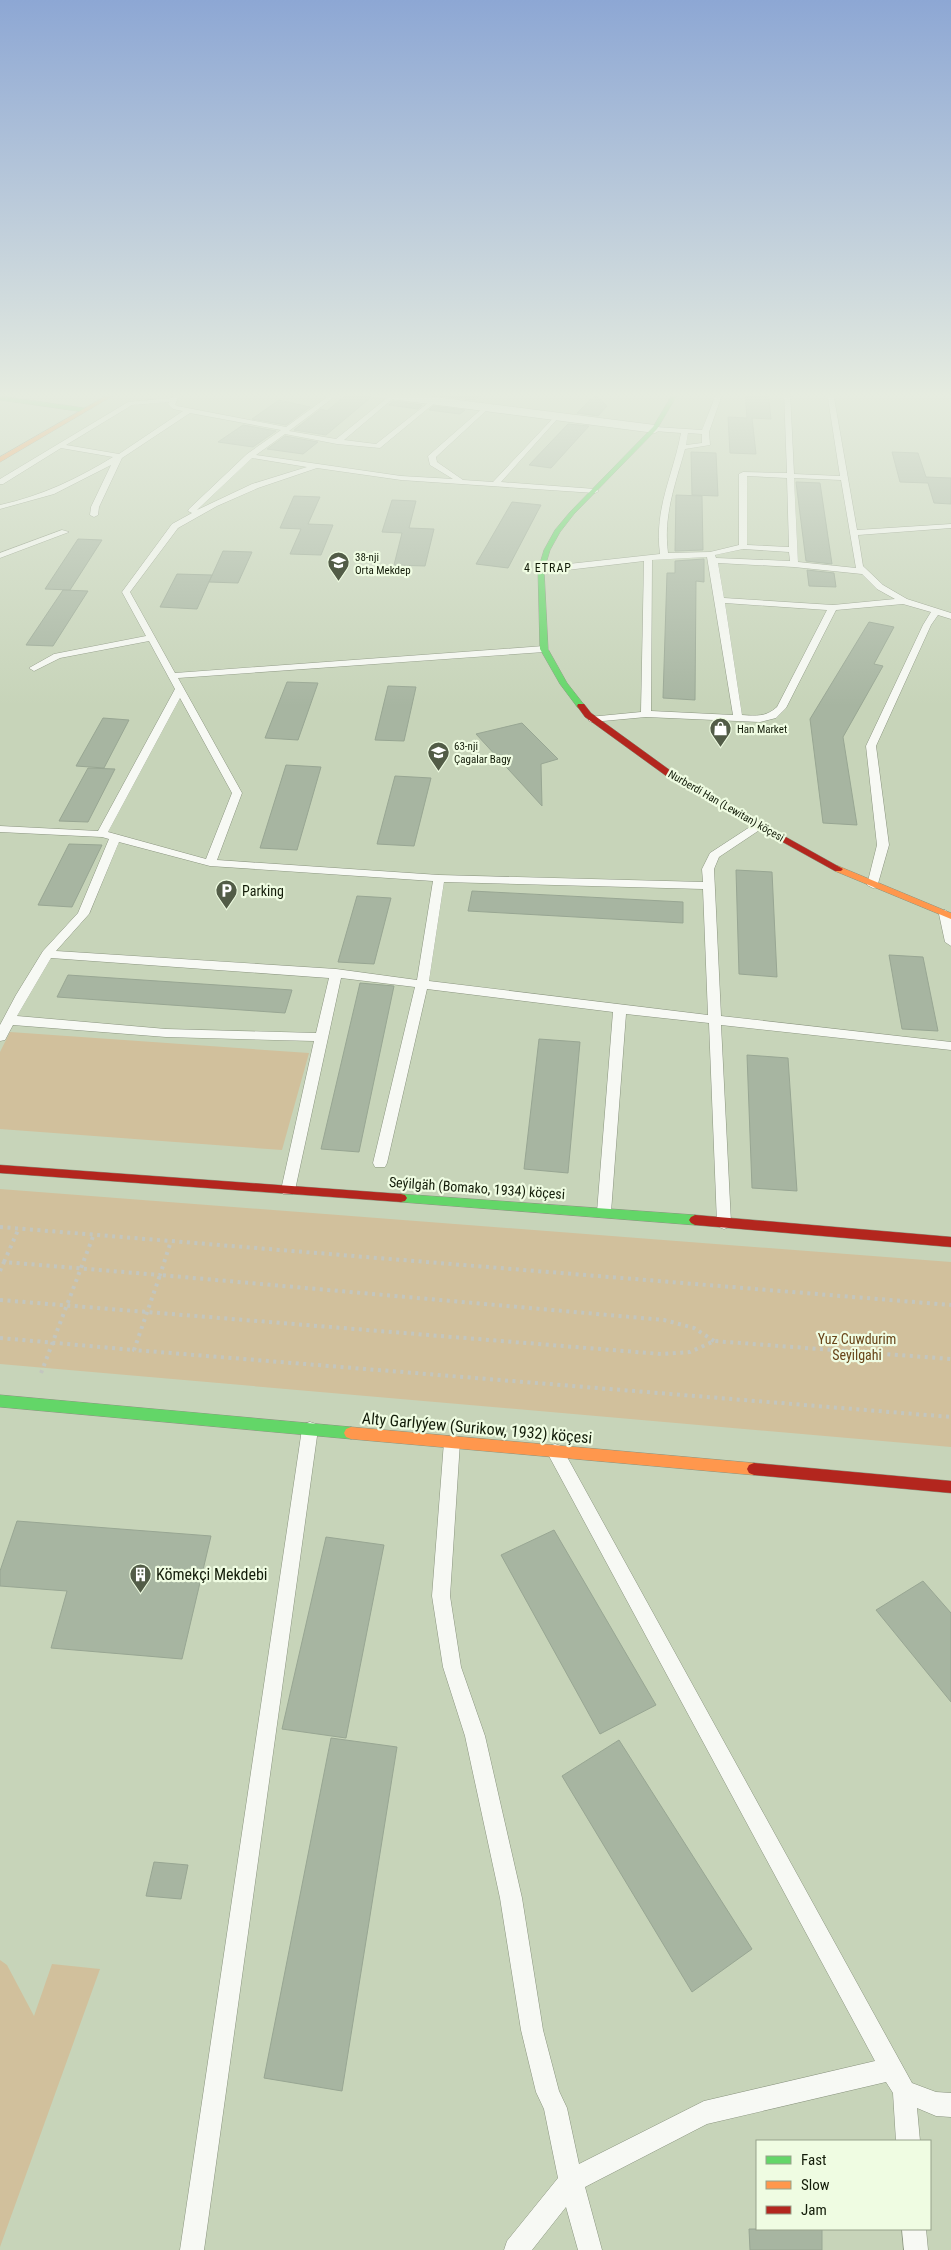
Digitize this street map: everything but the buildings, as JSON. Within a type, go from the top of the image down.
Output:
[{"type":"street","name":"Nurberdi Han (Lewitan) köçesi","points":[[589,497],[556,531],[542,563],[541,570],[544,648],[564,684],[592,719],[679,781],[873,885],[948,915]]},
{"type":"street","name":"Seýilgäh (Bomako, 1934) köçesi","points":[[0,1169],[604,1212],[951,1242]]},
{"type":"street","name":"Alty Garlyýew (Surikow, 1932) köçesi","points":[[0,1401],[951,1487]]},
{"type":"lane","points":[[0,507],[42,497]]},
{"type":"lane","points":[[94,515],[100,497]]},
{"type":"lane","points":[[206,497],[175,526],[126,592],[237,793],[210,863]]},
{"type":"lane","points":[[175,526],[230,497]]},
{"type":"lane","points":[[664,556],[662,540],[664,508],[667,497]]},
{"type":"lane","points":[[743,497],[743,547]]},
{"type":"lane","points":[[791,497],[794,564]]},
{"type":"lane","points":[[847,497],[860,566],[865,572],[880,587],[904,600],[951,616]]},
{"type":"lane","points":[[854,533],[951,526]]},
{"type":"lane","points":[[0,556],[65,532]]},
{"type":"lane","points":[[712,557],[743,547],[794,550]]},
{"type":"lane","points":[[541,570],[664,556],[712,557],[865,572]]},
{"type":"lane","points":[[712,557],[738,718]]},
{"type":"lane","points":[[646,714],[648,558]]},
{"type":"lane","points":[[720,600],[834,608],[904,600]]},
{"type":"lane","points":[[592,719],[646,714],[760,719],[773,716],[781,708],[834,608]]},
{"type":"lane","points":[[873,885],[883,845],[871,746],[927,625],[936,611]]},
{"type":"lane","points":[[34,668],[57,656],[152,638]]},
{"type":"lane","points":[[172,676],[544,648]]},
{"type":"lane","points":[[102,834],[179,690]]},
{"type":"lane","points":[[724,1223],[708,868],[714,855],[760,825]]},
{"type":"lane","points":[[0,829],[102,834],[210,863],[439,878],[708,886]]},
{"type":"lane","points":[[0,1037],[47,954],[83,914],[115,839]]},
{"type":"lane","points":[[380,1163],[422,985],[439,878]]},
{"type":"lane","points":[[948,915],[951,942]]},
{"type":"lane","points":[[47,954],[336,974],[620,1009],[951,1046]]},
{"type":"lane","points":[[288,1190],[336,974]]},
{"type":"lane","points":[[604,1212],[620,1009]]},
{"type":"lane","points":[[9,1020],[166,1033],[322,1037]]},
{"type":"lane","points":[[192,2250],[310,1429]]},
{"type":"lane","points":[[452,1442],[441,1596],[452,1667],[475,1736],[511,1898],[532,2030],[548,2092],[555,2108],[590,2250]]},
{"type":"lane","points":[[555,1452],[904,2092],[908,2140]]},
{"type":"lane","points":[[516,2250],[572,2181],[704,2113],[891,2069]]},
{"type":"lane","points":[[904,2092],[936,2104],[951,2105]]},
{"type":"lane","points":[[914,2230],[916,2250]]},
{"type":"path","points":[[0,1226],[951,1305]]},
{"type":"path","points":[[0,1271],[19,1228]]},
{"type":"path","points":[[41,1373],[94,1234]]},
{"type":"path","points":[[134,1350],[171,1241]]},
{"type":"path","points":[[4,1262],[664,1320],[694,1328],[714,1342]]},
{"type":"path","points":[[0,1300],[661,1354],[690,1352],[714,1342],[951,1360]]},
{"type":"path","points":[[0,1338],[951,1417]]},
{"type":"green space","points":[[10,1032],[309,1053],[282,1150],[0,1129],[0,1052]]},
{"type":"green space","name":"Yuz Cuwdurim Seyilgahi","points":[[0,1189],[951,1262],[951,1447],[0,1364]]},
{"type":"green space","points":[[0,1960],[7,1965],[34,2016],[52,1964],[100,1969],[0,2247]]},
{"type":"traffic: fast","points":[[581,706],[564,684],[544,649],[541,570],[547,550],[557,531],[588,497]]},
{"type":"traffic: fast","points":[[401,1198],[695,1220]]},
{"type":"traffic: fast","points":[[0,1401],[351,1433]]},
{"type":"traffic: slow","points":[[838,869],[951,916]]},
{"type":"traffic: slow","points":[[351,1433],[754,1469]]},
{"type":"traffic: jam","points":[[581,706],[588,715],[679,781],[838,869]]},
{"type":"traffic: jam","points":[[0,1169],[401,1198]]},
{"type":"traffic: jam","points":[[695,1220],[951,1242]]},
{"type":"traffic: jam","points":[[754,1469],[951,1487]]},
{"type":"place","name":"38-nji Orta Mekdep","points":[[339,582]]},
{"type":"place","name":"Han Market","points":[[721,748]]},
{"type":"place","name":"63-nji Çagalar Bagy","points":[[438,771]]},
{"type":"place","name":"Parking","points":[[226,910]]},
{"type":"place","name":"Kömekçi Mekdebi","points":[[140,1593]]},
{"type":"district","name":"4 ETRAP","points":[[548,568]]}]
